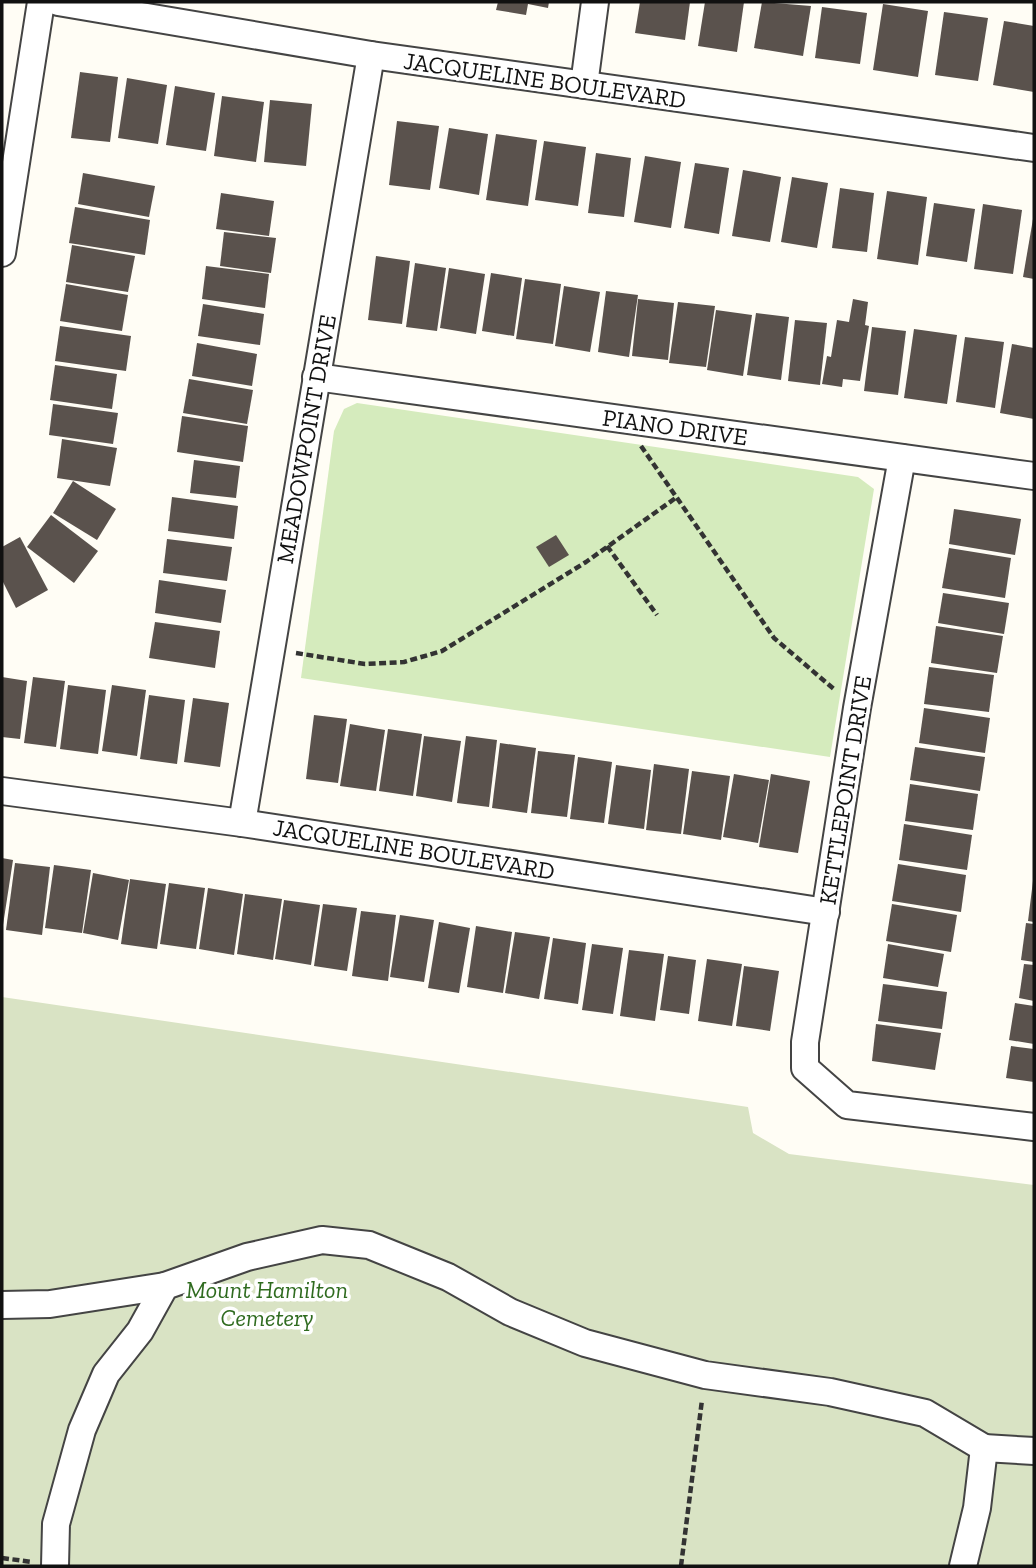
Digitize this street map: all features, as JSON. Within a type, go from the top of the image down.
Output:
[{"type":"street","points":[[2,253],[41,2]]},
{"type":"street","name":"JACQUELINE BOULEVARD","points":[[58,2],[371,55],[1034,148]]},
{"type":"street","points":[[584,85],[595,2]]},
{"type":"street","name":"MEADOWPOINT DRIVE","points":[[242,823],[371,55]]},
{"type":"street","name":"PIANO DRIVE","points":[[316,377],[1034,475]]},
{"type":"street","name":"KETTLEPOINT DRIVE","points":[[902,458],[857,708],[805,1042],[805,1068],[847,1105],[1034,1127]]},
{"type":"street","name":"JACQUELINE BOULEVARD","points":[[2,791],[242,823],[826,912]]},
{"type":"street","points":[[2,1304],[50,1304],[165,1286],[247,1257],[322,1240],[369,1245],[449,1277],[510,1312],[585,1343],[705,1375],[830,1392],[925,1413],[984,1448],[1034,1451]]},
{"type":"street","points":[[55,1566],[56,1524],[82,1430],[106,1374],[140,1331],[165,1286]]},
{"type":"street","points":[[963,1566],[977,1508],[984,1448]]},
{"type":"path","points":[[623,420],[774,638],[857,708]]},
{"type":"path","points":[[271,650],[365,664],[404,662],[442,651],[607,547],[677,497]]},
{"type":"path","points":[[607,547],[657,615]]},
{"type":"path","points":[[681,1566],[705,1375]]},
{"type":"green space","points":[[357,403],[858,477],[874,489],[830,757],[301,678],[334,431],[344,409]]},
{"type":"green space","name":"Mount Hamilton Cemetery","points":[[2,997],[748,1107],[753,1133],[789,1154],[1034,1185],[1034,1566],[2,1566]]},
{"type":"building","points":[[498,2],[549,2],[548,8],[528,4],[526,15],[496,10]]},
{"type":"building","points":[[640,2],[690,2],[685,40],[635,33]]},
{"type":"building","points":[[705,2],[744,2],[737,52],[698,46]]},
{"type":"building","points":[[762,2],[811,6],[803,56],[754,48]]},
{"type":"building","points":[[883,4],[928,11],[918,77],[873,70]]},
{"type":"building","points":[[822,7],[867,13],[860,64],[815,58]]},
{"type":"building","points":[[944,12],[988,18],[978,81],[935,75]]},
{"type":"building","points":[[1004,21],[1034,26],[1034,92],[993,85]]},
{"type":"building","points":[[80,72],[118,77],[110,142],[71,138]]},
{"type":"building","points":[[127,78],[167,85],[158,144],[118,138]]},
{"type":"building","points":[[175,86],[215,93],[206,151],[166,145]]},
{"type":"building","points":[[222,96],[264,102],[256,162],[214,156]]},
{"type":"building","points":[[270,100],[312,104],[306,166],[264,162]]},
{"type":"building","points":[[397,121],[439,126],[430,190],[389,185]]},
{"type":"building","points":[[449,128],[488,134],[479,195],[439,188]]},
{"type":"building","points":[[496,134],[537,140],[528,206],[486,200]]},
{"type":"building","points":[[544,141],[586,147],[578,206],[535,200]]},
{"type":"building","points":[[596,153],[631,158],[624,217],[588,213]]},
{"type":"building","points":[[645,156],[681,162],[671,228],[634,222]]},
{"type":"building","points":[[695,163],[729,168],[719,234],[684,228]]},
{"type":"building","points":[[743,170],[781,177],[770,242],[732,236]]},
{"type":"building","points":[[83,173],[155,186],[149,217],[78,204]]},
{"type":"building","points":[[792,177],[828,183],[817,248],[781,242]]},
{"type":"building","points":[[840,188],[874,193],[867,252],[832,248]]},
{"type":"building","points":[[887,191],[927,197],[918,265],[877,259]]},
{"type":"building","points":[[221,193],[274,201],[269,236],[216,229]]},
{"type":"building","points":[[934,203],[975,209],[967,262],[926,256]]},
{"type":"building","points":[[983,204],[1022,210],[1013,274],[974,269]]},
{"type":"building","points":[[75,207],[150,220],[145,255],[69,243]]},
{"type":"building","points":[[1034,219],[1034,279],[1023,277]]},
{"type":"building","points":[[224,232],[276,238],[271,273],[220,266]]},
{"type":"building","points":[[72,245],[135,256],[128,292],[66,282]]},
{"type":"building","points":[[376,256],[410,261],[402,324],[368,320]]},
{"type":"building","points":[[415,263],[446,268],[437,331],[406,327]]},
{"type":"building","points":[[206,266],[269,274],[265,308],[202,299]]},
{"type":"building","points":[[449,268],[485,274],[476,334],[440,328]]},
{"type":"building","points":[[491,273],[522,278],[514,336],[482,331]]},
{"type":"building","points":[[525,279],[561,284],[553,344],[516,339]]},
{"type":"building","points":[[66,284],[128,295],[122,331],[60,321]]},
{"type":"building","points":[[564,286],[600,292],[590,352],[555,346]]},
{"type":"building","points":[[606,291],[638,295],[629,357],[598,352]]},
{"type":"building","points":[[638,299],[674,303],[668,360],[632,356]]},
{"type":"building","points":[[853,299],[868,302],[865,325],[869,326],[860,381],[843,379],[842,387],[822,384],[827,356],[831,357],[837,320],[849,322]]},
{"type":"building","points":[[678,302],[715,306],[706,367],[669,363]]},
{"type":"building","points":[[203,304],[264,314],[260,345],[198,336]]},
{"type":"building","points":[[716,310],[752,315],[743,376],[707,370]]},
{"type":"building","points":[[756,313],[789,317],[781,380],[747,375]]},
{"type":"building","points":[[795,320],[827,323],[820,385],[788,381]]},
{"type":"building","points":[[60,326],[131,336],[126,371],[55,361]]},
{"type":"building","points":[[872,327],[906,331],[898,395],[864,391]]},
{"type":"building","points":[[914,329],[957,335],[947,404],[904,398]]},
{"type":"building","points":[[965,337],[1004,342],[995,408],[956,402]]},
{"type":"building","points":[[197,343],[257,354],[252,386],[192,376]]},
{"type":"building","points":[[1012,344],[1034,348],[1034,419],[1000,413]]},
{"type":"building","points":[[55,365],[117,374],[112,409],[50,400]]},
{"type":"building","points":[[189,379],[253,390],[247,424],[183,413]]},
{"type":"building","points":[[53,404],[118,413],[113,444],[49,435]]},
{"type":"building","points":[[182,416],[248,426],[243,462],[177,452]]},
{"type":"building","points":[[62,439],[117,448],[110,486],[57,478]]},
{"type":"building","points":[[194,460],[240,466],[236,498],[190,493]]},
{"type":"building","points":[[73,481],[116,509],[97,540],[53,513]]},
{"type":"building","points":[[172,497],[238,506],[234,539],[168,531]]},
{"type":"building","points":[[954,509],[1021,519],[1015,555],[949,544]]},
{"type":"building","points":[[51,515],[98,551],[74,583],[27,547]]},
{"type":"building","points":[[556,535],[569,555],[549,567],[536,547]]},
{"type":"building","points":[[20,537],[48,590],[16,608],[2,580],[2,547]]},
{"type":"building","points":[[167,539],[232,547],[227,581],[163,573]]},
{"type":"building","points":[[949,548],[1011,558],[1005,598],[942,588]]},
{"type":"building","points":[[159,580],[226,590],[221,623],[155,613]]},
{"type":"building","points":[[943,593],[1009,603],[1004,634],[938,623]]},
{"type":"building","points":[[155,622],[220,631],[215,668],[149,658]]},
{"type":"building","points":[[936,626],[1003,636],[997,673],[931,663]]},
{"type":"building","points":[[929,667],[994,675],[989,712],[924,704]]},
{"type":"building","points":[[2,677],[27,681],[20,739],[2,737]]},
{"type":"building","points":[[33,677],[65,681],[56,747],[24,743]]},
{"type":"building","points":[[68,685],[106,690],[98,754],[60,749]]},
{"type":"building","points":[[112,685],[146,690],[137,756],[102,751]]},
{"type":"building","points":[[149,695],[185,700],[177,764],[140,759]]},
{"type":"building","points":[[193,698],[229,703],[220,767],[184,762]]},
{"type":"building","points":[[924,708],[990,718],[985,753],[919,743]]},
{"type":"building","points":[[314,715],[347,719],[338,783],[306,779]]},
{"type":"building","points":[[350,724],[385,730],[376,791],[340,786]]},
{"type":"building","points":[[388,729],[422,734],[413,796],[379,791]]},
{"type":"building","points":[[424,736],[461,741],[452,802],[416,796]]},
{"type":"building","points":[[466,736],[497,740],[489,807],[457,803]]},
{"type":"building","points":[[500,743],[536,748],[527,813],[492,808]]},
{"type":"building","points":[[915,747],[985,757],[980,791],[910,780]]},
{"type":"building","points":[[538,751],[575,755],[567,817],[531,813]]},
{"type":"building","points":[[578,757],[612,762],[604,823],[570,819]]},
{"type":"building","points":[[654,764],[689,769],[681,834],[646,830]]},
{"type":"building","points":[[616,765],[651,770],[644,829],[608,824]]},
{"type":"building","points":[[692,771],[730,776],[721,840],[683,834]]},
{"type":"building","points":[[734,774],[769,780],[758,843],[723,837]]},
{"type":"building","points":[[771,774],[810,781],[798,853],[759,847]]},
{"type":"building","points":[[910,784],[978,794],[973,830],[905,821]]},
{"type":"building","points":[[904,824],[972,835],[967,870],[899,860]]},
{"type":"building","points":[[2,858],[13,860],[3,925],[2,924]]},
{"type":"building","points":[[15,863],[50,867],[42,935],[6,930]]},
{"type":"building","points":[[898,864],[966,875],[961,912],[892,901]]},
{"type":"building","points":[[54,865],[91,870],[82,933],[45,928]]},
{"type":"building","points":[[93,873],[129,880],[118,940],[83,933]]},
{"type":"building","points":[[130,879],[166,884],[157,949],[121,944]]},
{"type":"building","points":[[1034,882],[1034,922],[1028,921]]},
{"type":"building","points":[[169,883],[205,888],[196,949],[160,944]]},
{"type":"building","points":[[208,888],[243,894],[234,955],[199,949]]},
{"type":"building","points":[[245,894],[282,899],[273,960],[237,954]]},
{"type":"building","points":[[284,900],[320,905],[311,965],[275,959]]},
{"type":"building","points":[[323,904],[357,908],[347,971],[314,966]]},
{"type":"building","points":[[892,904],[957,915],[951,952],[886,941]]},
{"type":"building","points":[[361,911],[396,915],[388,981],[352,976]]},
{"type":"building","points":[[400,915],[434,920],[424,982],[390,977]]},
{"type":"building","points":[[439,922],[470,928],[459,993],[428,988]]},
{"type":"building","points":[[1026,923],[1034,924],[1034,962],[1021,960]]},
{"type":"building","points":[[476,926],[512,932],[503,993],[467,987]]},
{"type":"building","points":[[515,932],[550,937],[539,999],[505,993]]},
{"type":"building","points":[[553,938],[586,943],[578,1004],[544,999]]},
{"type":"building","points":[[592,944],[623,948],[613,1014],[582,1010]]},
{"type":"building","points":[[888,944],[944,954],[938,987],[883,978]]},
{"type":"building","points":[[629,950],[664,954],[655,1021],[620,1016]]},
{"type":"building","points":[[668,956],[696,960],[689,1014],[660,1010]]},
{"type":"building","points":[[707,959],[742,964],[732,1026],[698,1021]]},
{"type":"building","points":[[1024,964],[1034,965],[1034,1001],[1019,998]]},
{"type":"building","points":[[744,966],[779,971],[770,1031],[736,1026]]},
{"type":"building","points":[[883,984],[947,992],[942,1029],[878,1021]]},
{"type":"building","points":[[1015,1003],[1034,1006],[1034,1044],[1009,1040]]},
{"type":"building","points":[[876,1024],[941,1033],[935,1070],[872,1061]]},
{"type":"building","points":[[1011,1046],[1034,1049],[1034,1082],[1006,1078]]}]
